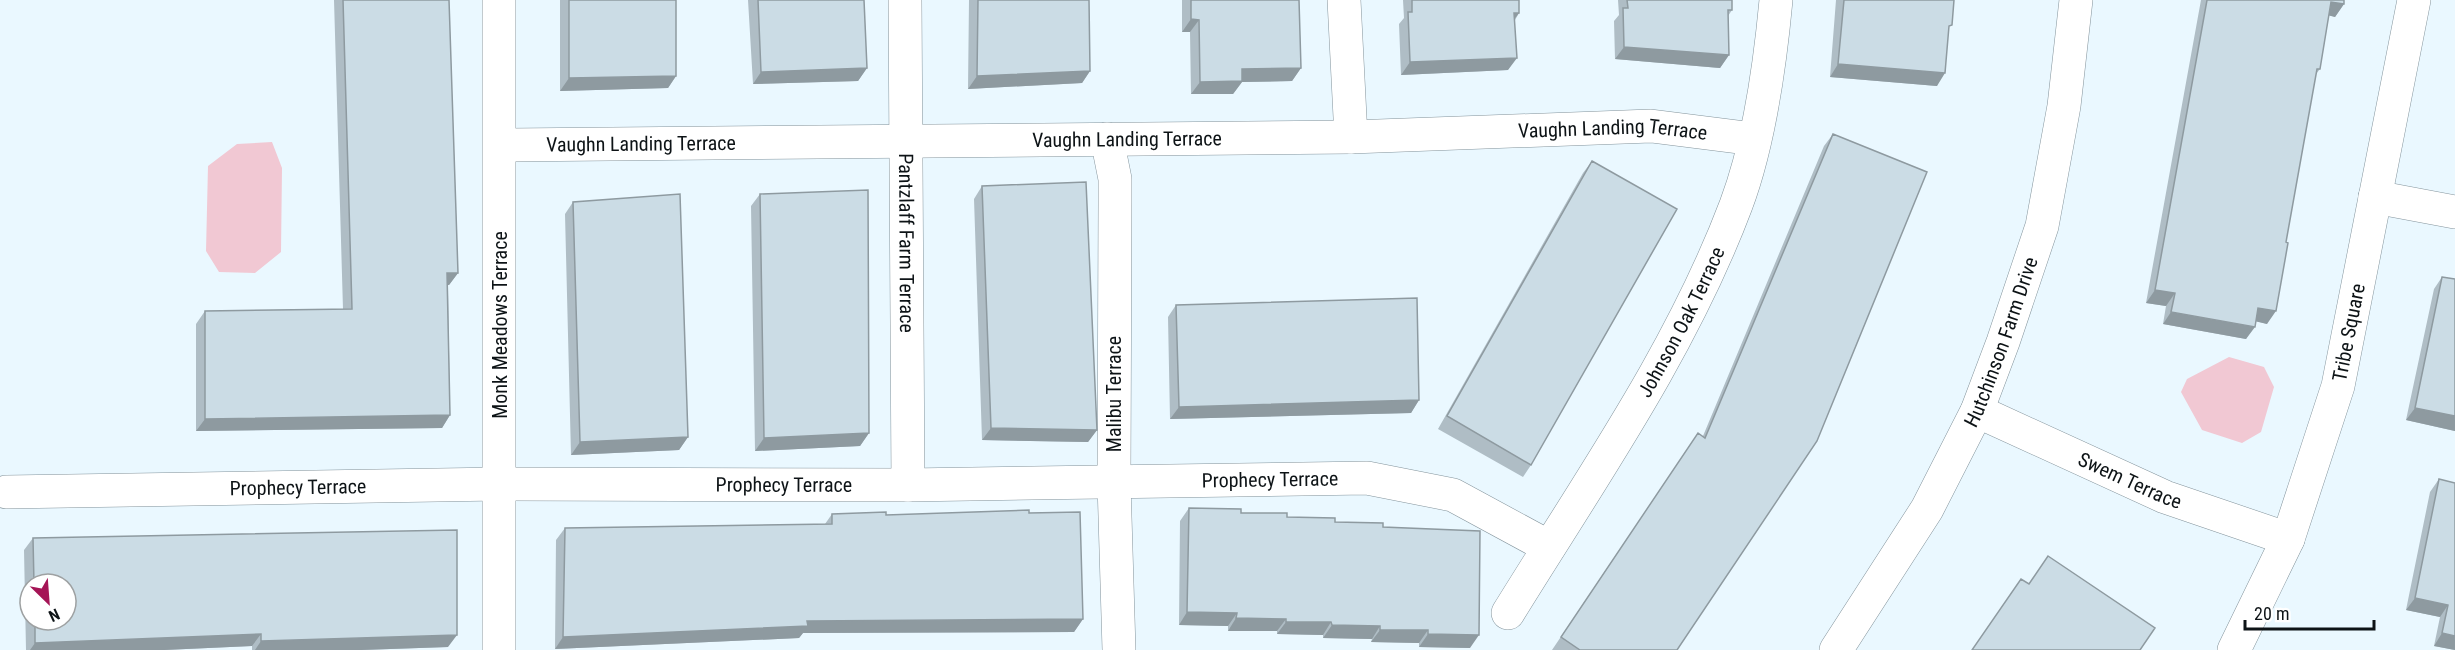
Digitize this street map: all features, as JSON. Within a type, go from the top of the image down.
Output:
[{"type":"street","name":"Monk Meadows Terrace","points":[[499,0],[499,650]]},
{"type":"street","name":"Pantzlaff Farm Terrace","points":[[905,0],[908,485]]},
{"type":"street","points":[[1344,0],[1351,137]]},
{"type":"street","name":"Johnson Oak Terrace","points":[[1508,612],[1678,334],[1736,204],[1761,114],[1776,0]]},
{"type":"street","name":"Hutchinson Farm Drive","points":[[1836,650],[1927,509],[1977,411],[2003,342],[2042,226],[2064,106],[2076,0]]},
{"type":"street","name":"Tribe Square","points":[[2234,650],[2288,539],[2338,386],[2414,0]]},
{"type":"street","name":"Vaughn Landing Terrace","points":[[500,145],[1351,137],[1651,126],[1754,139]]},
{"type":"street","name":"Malibu Terrace","points":[[1107,139],[1115,195],[1114,483],[1119,650]]},
{"type":"street","points":[[2375,196],[2455,212]]},
{"type":"street","name":"Swem Terrace","points":[[1977,411],[2165,497],[2288,539]]},
{"type":"street","name":"Prophecy Terrace","points":[[6,492],[500,484],[908,485],[1367,478],[1453,495],[1549,547]]},
{"type":"shaded area","points":[[272,142],[282,168],[281,252],[255,273],[219,272],[206,251],[208,166],[237,144]]},
{"type":"shaded area","points":[[2229,357],[2264,367],[2274,387],[2261,432],[2242,443],[2202,430],[2181,392],[2187,379]]},
{"type":"building","points":[[343,0],[449,0],[458,273],[447,273],[450,415],[205,419],[205,311],[352,309]]},
{"type":"building","points":[[569,0],[676,0],[676,76],[569,78]]},
{"type":"building","points":[[758,0],[864,0],[867,68],[761,72]]},
{"type":"building","points":[[978,0],[1089,0],[1090,71],[977,76]]},
{"type":"building","points":[[1191,0],[1299,0],[1301,68],[1242,69],[1242,81],[1200,82],[1199,20],[1191,19]]},
{"type":"building","points":[[1412,0],[1519,0],[1519,13],[1514,13],[1517,58],[1410,62],[1408,12],[1412,12]]},
{"type":"building","points":[[1627,0],[1732,0],[1732,10],[1728,10],[1729,55],[1624,47],[1623,8],[1628,8]]},
{"type":"building","points":[[1844,0],[1954,0],[1945,73],[1838,64]]},
{"type":"building","points":[[2207,0],[2344,0],[2344,4],[2331,2],[2286,242],[2288,243],[2276,311],[2258,308],[2255,327],[2171,312],[2175,293],[2155,290]]},
{"type":"building","points":[[1833,134],[1927,172],[1817,441],[1677,650],[1580,650],[1561,637],[1698,433],[1705,438]]},
{"type":"building","points":[[1592,161],[1677,209],[1531,465],[1447,416]]},
{"type":"building","points":[[1086,182],[1097,430],[991,428],[982,186]]},
{"type":"building","points":[[868,190],[869,433],[764,438],[760,194]]},
{"type":"building","points":[[680,194],[688,437],[580,442],[573,202]]},
{"type":"building","points":[[2442,277],[2455,279],[2455,416],[2415,408]]},
{"type":"building","points":[[1417,298],[1419,400],[1179,407],[1176,305]]},
{"type":"building","points":[[2439,479],[2455,483],[2455,636],[2442,633],[2448,605],[2415,598]]},
{"type":"building","points":[[1189,508],[1241,509],[1241,513],[1287,513],[1287,517],[1335,518],[1335,522],[1383,523],[1383,527],[1480,531],[1479,635],[1428,634],[1428,630],[1380,630],[1380,626],[1332,625],[1331,622],[1286,622],[1286,619],[1236,618],[1237,613],[1187,612]]},
{"type":"building","points":[[1029,510],[1029,513],[1080,512],[1083,619],[807,621],[808,626],[563,637],[565,528],[832,524],[832,514],[886,512],[886,515]]},
{"type":"building","points":[[457,530],[457,635],[261,641],[261,634],[35,643],[35,632],[78,632],[78,572],[34,572],[33,538]]},
{"type":"building","points":[[2048,556],[2155,628],[2140,650],[1972,650],[2021,579],[2029,584]]}]
